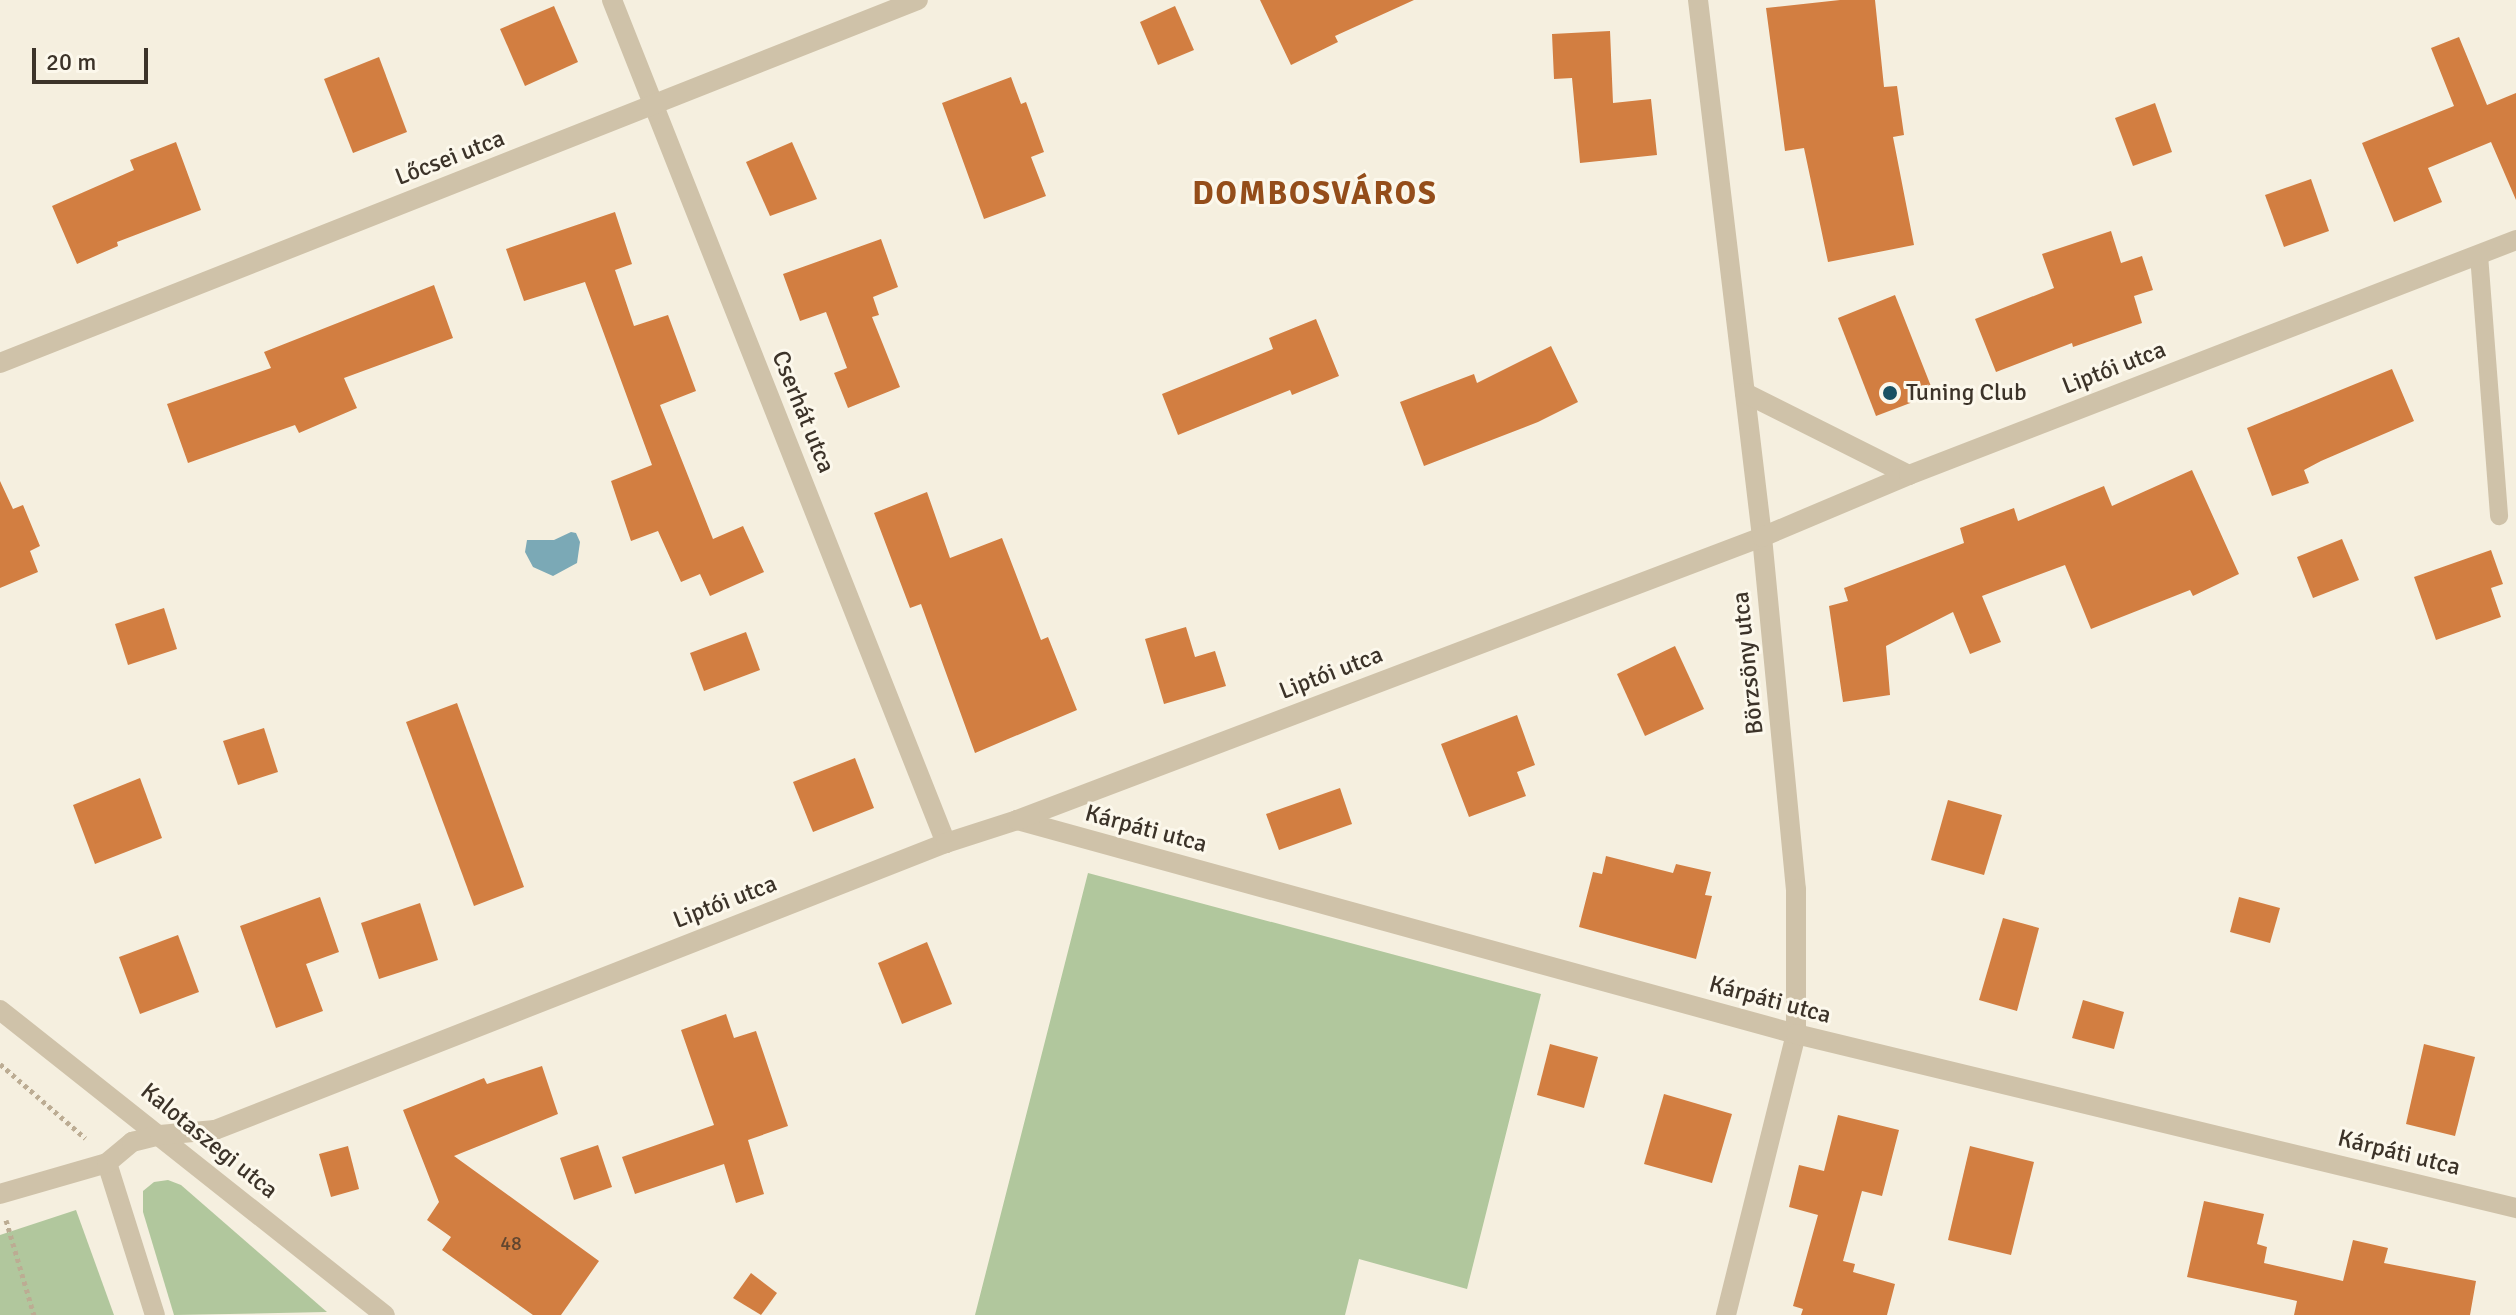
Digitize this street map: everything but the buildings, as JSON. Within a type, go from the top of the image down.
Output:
[{"type":"street","name":"Cserhát utca","points":[[612,0],[946,843]]},
{"type":"street","name":"Lőcsei utca","points":[[0,363],[918,0]]},
{"type":"street","name":"Börzsöny utca","points":[[1698,0],[1762,537],[1796,889],[1796,1034],[1726,1315]]},
{"type":"street","name":"Liptói utca","points":[[2,1202],[107,1163],[132,1142],[160,1135],[215,1130],[946,843],[1017,820],[1762,537],[1909,475],[2516,240]]},
{"type":"street","points":[[1745,393],[1909,475]]},
{"type":"street","name":"Kárpáti utca","points":[[1017,820],[1796,1034],[2516,1208]]},
{"type":"street","name":"Kalotaszegi utca","points":[[0,1010],[385,1315]]},
{"type":"street","points":[[107,1163],[155,1315]]},
{"type":"lane","points":[[2479,255],[2499,516]]},
{"type":"path","points":[[0,1064],[77,1129],[107,1163]]},
{"type":"path","points":[[2,1202],[34,1315]]},
{"type":"green space","points":[[1088,873],[1541,994],[1467,1289],[1359,1259],[1345,1315],[975,1315]]},
{"type":"green space","points":[[168,1180],[181,1185],[327,1312],[174,1315],[143,1212],[143,1191],[154,1182]]},
{"type":"green space","points":[[76,1210],[114,1315],[0,1315],[0,1235]]},
{"type":"water","points":[[571,532],[576,533],[580,542],[577,563],[553,576],[533,567],[525,552],[527,540],[554,540]]},
{"type":"place","name":"Tuning Club","points":[[1890,393]]},
{"type":"district","name":"DOMBOSVÁROS","points":[[1315,194]]}]
